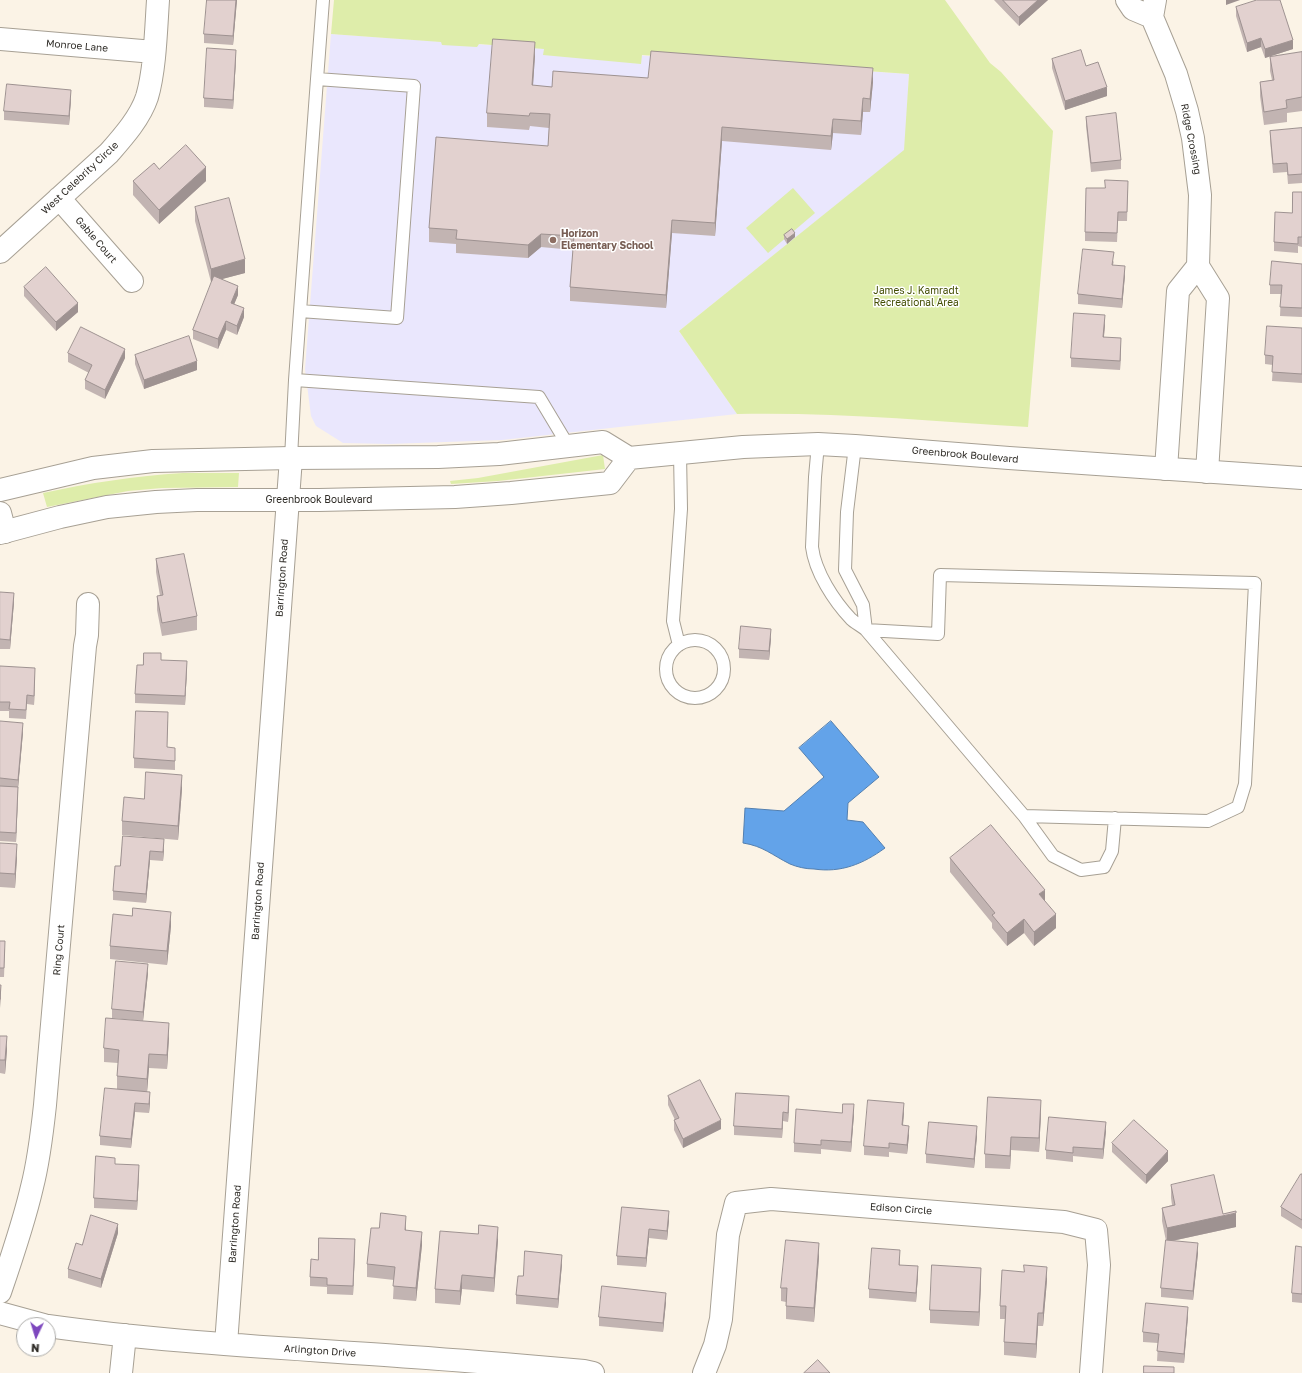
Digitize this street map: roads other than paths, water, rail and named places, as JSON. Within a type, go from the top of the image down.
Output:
[{"type":"street","name":"West Celebrity Circle","points":[[0,252],[109,153],[125,135],[146,99],[151,80],[158,0]]},
{"type":"street","name":"Ridge Crossing","points":[[1127,0],[1133,9],[1154,9],[1187,111],[1193,138],[1200,195],[1198,266]]},
{"type":"street","name":"Monroe Lane","points":[[0,39],[154,52]]},
{"type":"street","name":"Gable Court","points":[[59,198],[132,281]]},
{"type":"street","points":[[1166,469],[1178,291],[1198,266],[1218,298],[1207,472]]},
{"type":"street","points":[[0,490],[93,468],[153,461],[438,457],[499,454],[603,442],[629,458]]},
{"type":"street","name":"Greenbrook Boulevard","points":[[2,526],[107,507],[156,502],[197,500],[455,497],[610,483],[629,458],[743,446],[818,444],[855,446],[1302,478]]},
{"type":"street","name":"Barrington Road","points":[[226,1344],[291,458]]},
{"type":"street","name":"Ring Court","points":[[0,1292],[21,1230],[33,1186],[40,1148],[87,635],[88,604]]},
{"type":"street","name":"Edison Circle","points":[[704,1373],[715,1345],[721,1319],[728,1235],[736,1203],[771,1199],[1064,1222],[1096,1230],[1099,1265],[1091,1373]]},
{"type":"street","points":[[0,1313],[16,1317]]},
{"type":"street","name":"Arlington Drive","points":[[56,1327],[413,1365],[584,1371],[593,1373]]},
{"type":"street","points":[[121,1373],[125,1335]]},
{"type":"lane","points":[[291,458],[295,380],[323,0]]},
{"type":"lane","points":[[300,311],[397,318],[414,94],[414,86],[317,79]]},
{"type":"lane","points":[[295,380],[539,397],[569,447]]},
{"type":"lane","points":[[818,444],[813,510],[813,553],[826,587],[852,620],[866,630],[1024,816],[1053,856],[1081,870],[1104,867],[1112,852],[1115,818]]},
{"type":"lane","points":[[855,446],[847,512],[845,570],[863,605],[866,630]]},
{"type":"lane","points":[[679,645],[673,622],[681,509],[680,453]]},
{"type":"lane","points":[[866,630],[938,634],[940,575],[1255,583],[1245,784],[1238,807],[1208,821],[1024,816]]},
{"type":"lane","points":[[698,640],[715,648],[721,656],[724,665],[720,683],[714,691],[706,696],[697,698],[687,697],[679,693],[670,682],[667,678],[666,669],[668,659],[672,651],[679,645],[688,641],[698,640]]},
{"type":"water","points":[[831,721],[879,777],[848,803],[847,820],[863,822],[885,848],[860,863],[833,870],[824,870],[808,869],[790,864],[762,849],[743,843],[745,808],[784,811],[824,777],[799,748]]},
{"type":"place","name":"Horizon Elementary School","points":[[553,240]]},
{"type":"park label","name":"James J. Kamradt Recreational Area","points":[[916,296]]}]
